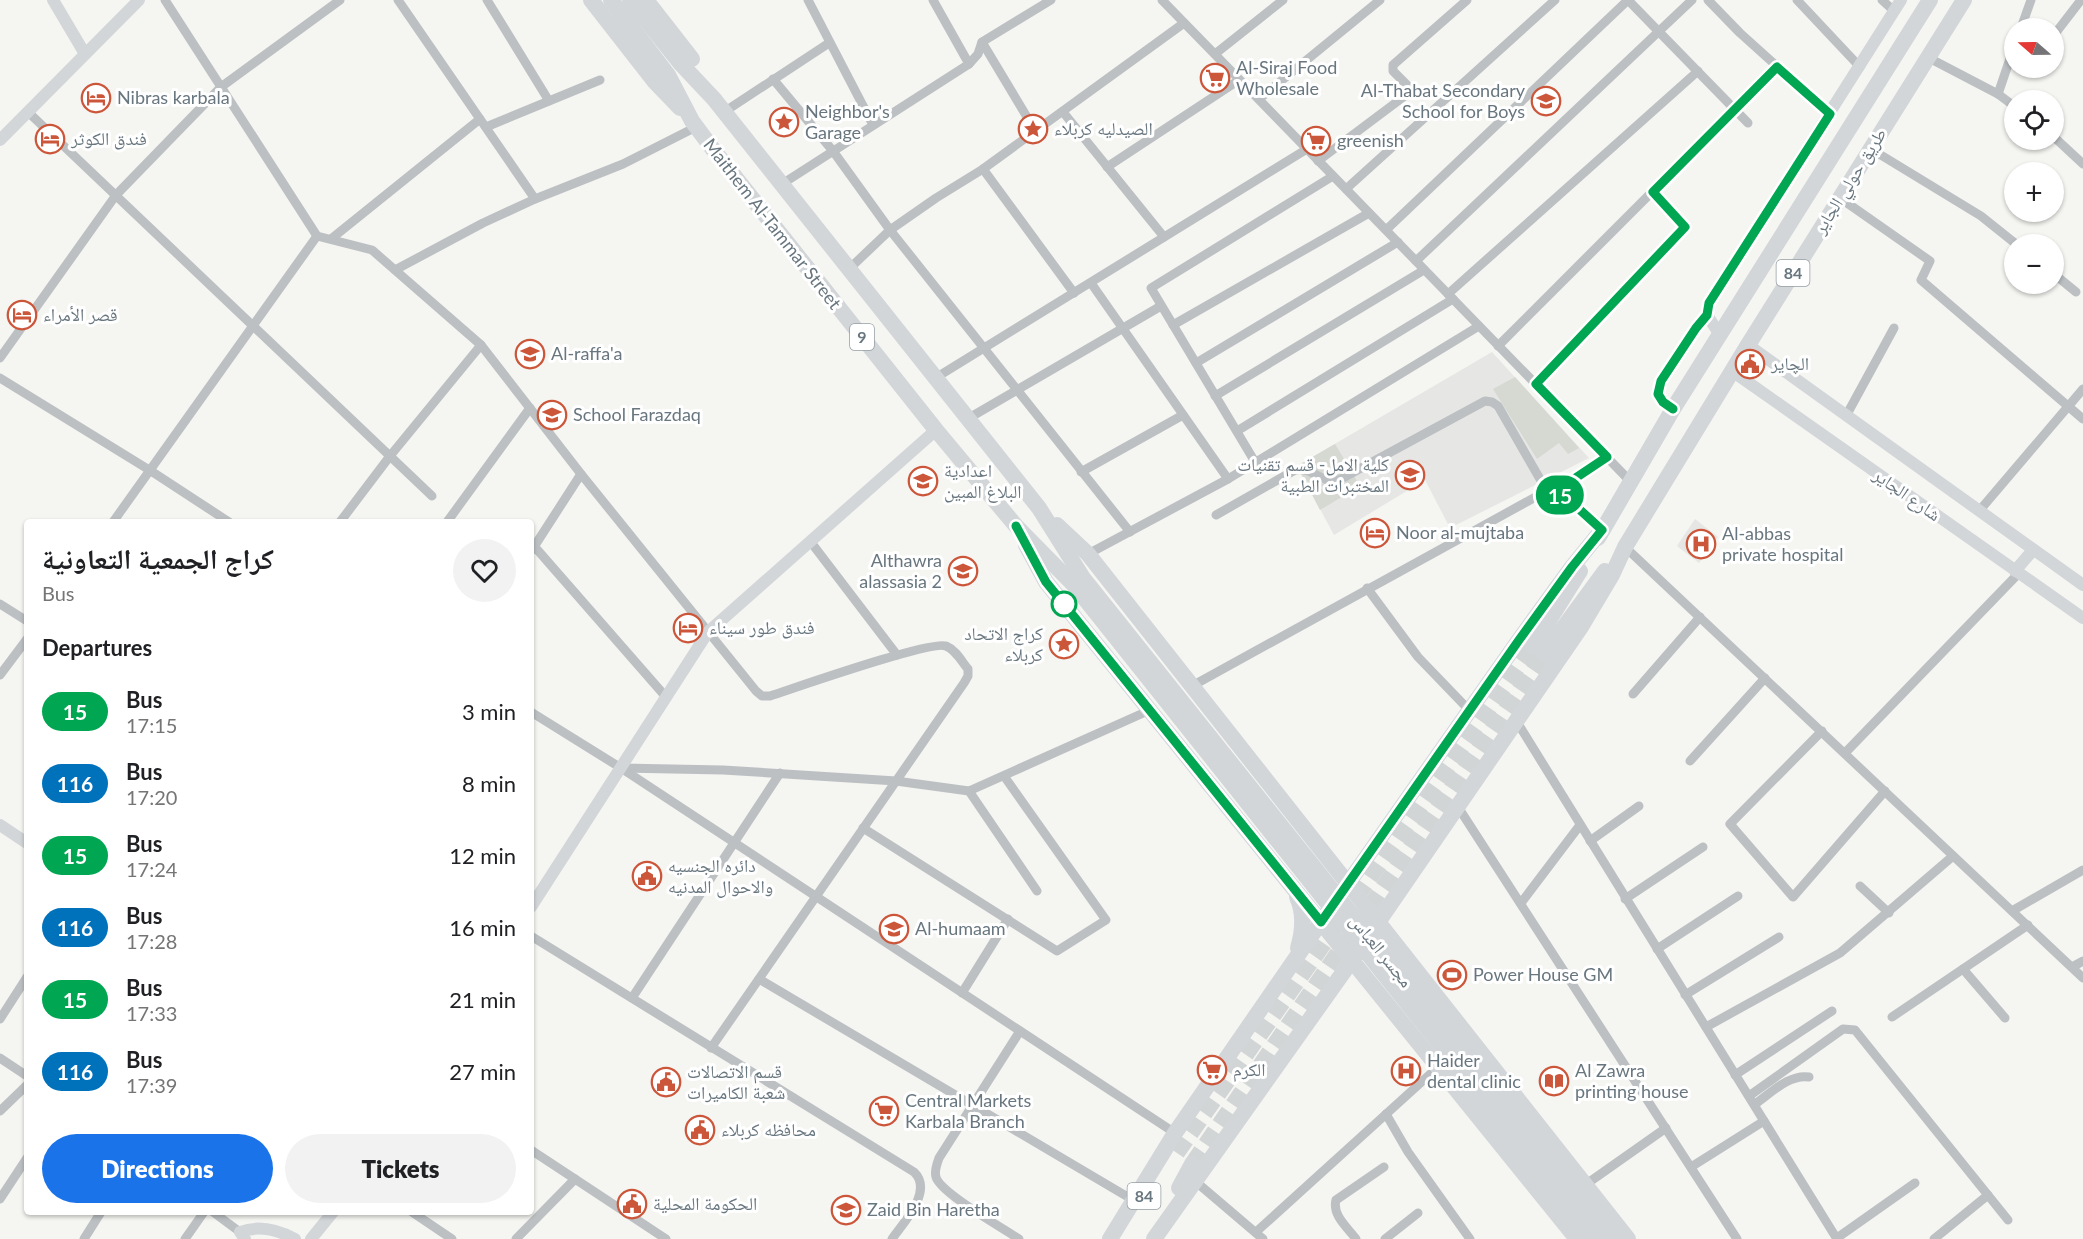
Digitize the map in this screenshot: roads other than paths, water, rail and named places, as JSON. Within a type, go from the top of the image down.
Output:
[{"type":"highway","points":[[591,0],[656,82],[694,124]]},
{"type":"highway","name":"9","points":[[611,0],[674,69]]},
{"type":"highway","name":"9","points":[[630,0],[674,69]]},
{"type":"highway","points":[[646,0],[692,59],[719,105]]},
{"type":"highway","name":"طريق حولي الجاير","points":[[1625,547],[1748,345],[1964,0]]},
{"type":"highway","name":"طريق حولي الجاير","points":[[1602,530],[1673,409],[1922,3]]},
{"type":"highway","name":"Maithem Al-Tammar Street","points":[[674,69],[694,124],[936,430],[1016,526],[1079,581]]},
{"type":"highway","name":"Maithem Al-Tammar Street","points":[[674,69],[719,105],[937,377],[1040,508],[1079,581]]},
{"type":"highway","points":[[1040,508],[1088,554],[1628,1239]]},
{"type":"highway","points":[[1016,526],[1046,582],[1577,1239]]},
{"type":"highway","points":[[1110,1239],[1175,1133],[1347,884],[1572,567],[1602,530]]},
{"type":"highway","name":"84","points":[[1602,530],[1539,650],[1625,547]]},
{"type":"highway","points":[[1153,1239],[1332,989],[1516,722],[1587,617],[1625,547]]},
{"type":"highway","name":"مجسر العباس","points":[[1079,581],[1595,1239]]},
{"type":"highway","name":"مجسر العباس","points":[[1079,581],[1611,1239]]},
{"type":"highway","points":[[1321,850],[1331,857],[1344,860],[1358,858],[1370,851]]},
{"type":"highway","points":[[1292,886],[1302,906],[1303,915],[1301,938],[1293,962]]},
{"type":"highway","points":[[1399,892],[1391,924],[1399,949]]},
{"type":"highway","points":[[1332,989],[1351,976],[1362,977],[1368,981]]},
{"type":"highway","name":"84","points":[[1110,1239],[1177,1153]]},
{"type":"highway","name":"84","points":[[1153,1239],[1192,1164]]},
{"type":"main road","points":[[53,0],[85,54]]},
{"type":"main road","points":[[0,140],[139,0]]},
{"type":"main road","points":[[1720,335],[1707,315],[1709,303],[1898,5]]},
{"type":"main road","name":"شارع الجاير","points":[[1748,345],[2083,585]]},
{"type":"main road","name":"شارع الجاير","points":[[1732,371],[2083,618]]},
{"type":"main road","points":[[534,902],[708,632],[936,430]]},
{"type":"main road","points":[[2016,572],[2034,550]]},
{"type":"main road","points":[[0,825],[24,841]]},
{"type":"main road","points":[[311,1239],[331,1215]]},
{"type":"main road","points":[[242,1235],[254,1229],[269,1229],[295,1239]]},
{"type":"street","points":[[165,0],[317,236],[372,250],[481,345],[581,474],[762,696],[770,696],[897,655],[940,645],[952,649],[968,669],[968,676],[964,683],[711,1048]]},
{"type":"street","points":[[0,358],[116,195],[221,87],[340,0]]},
{"type":"street","points":[[398,0],[535,199]]},
{"type":"street","points":[[487,0],[549,101]]},
{"type":"street","points":[[807,0],[873,125]]},
{"type":"street","points":[[933,0],[969,64]]},
{"type":"street","points":[[782,184],[969,64],[978,54],[982,42],[1051,0]]},
{"type":"street","points":[[1215,54],[1283,0]]},
{"type":"street","points":[[1259,99],[1380,0]]},
{"type":"street","points":[[1318,160],[1406,95],[1409,90],[1407,85],[1393,71],[1396,60],[1467,0]]},
{"type":"street","points":[[1346,189],[1555,0]]},
{"type":"street","points":[[1386,230],[1629,0],[1748,123]]},
{"type":"street","points":[[1416,261],[1692,0]]},
{"type":"street","points":[[1708,0],[1777,67],[1830,114]]},
{"type":"street","points":[[1797,0],[1860,67]]},
{"type":"street","points":[[1882,0],[1898,5]]},
{"type":"street","points":[[2025,18],[2031,0]]},
{"type":"street","points":[[2064,22],[2081,0]]},
{"type":"street","points":[[1167,2],[1184,23],[1630,482]]},
{"type":"street","points":[[849,269],[890,230],[983,169],[1184,23]]},
{"type":"street","points":[[982,42],[1035,132]]},
{"type":"street","points":[[719,105],[773,80],[829,43]]},
{"type":"street","points":[[1929,58],[2004,98]]},
{"type":"street","points":[[1498,346],[1777,67]]},
{"type":"street","points":[[1237,431],[1451,297],[1698,71]]},
{"type":"street","points":[[1998,94],[2004,76]]},
{"type":"street","points":[[331,239],[483,123],[549,101],[600,80]]},
{"type":"street","points":[[773,80],[833,151],[890,230],[1130,532]]},
{"type":"street","points":[[1107,167],[1239,80]]},
{"type":"street","points":[[28,112],[432,496]]},
{"type":"street","points":[[1063,112],[1164,237]]},
{"type":"street","points":[[395,270],[483,223],[535,199],[623,164],[694,124]]},
{"type":"street","points":[[2064,146],[2083,164]]},
{"type":"street","points":[[937,377],[1307,149]]},
{"type":"street","points":[[1871,149],[1981,216],[2004,234]]},
{"type":"street","points":[[983,169],[1074,293]]},
{"type":"street","points":[[1255,462],[1151,288],[1333,176]]},
{"type":"street","points":[[1536,384],[1685,227],[1653,192]]},
{"type":"street","points":[[1840,198],[1930,261],[1921,280],[2083,419]]},
{"type":"street","points":[[1173,326],[1369,213]]},
{"type":"street","points":[[115,519],[317,236]]},
{"type":"street","points":[[1196,363],[1398,242]]},
{"type":"street","points":[[1215,396],[1424,270]]},
{"type":"street","points":[[2064,282],[2076,292]]},
{"type":"street","points":[[1090,283],[1228,479]]},
{"type":"street","points":[[969,418],[1161,306]]},
{"type":"street","points":[[1673,409],[1659,397],[1659,386],[1696,328],[1707,315]]},
{"type":"street","points":[[1088,554],[1228,479],[1479,326]]},
{"type":"street","points":[[1846,416],[1894,328]]},
{"type":"street","points":[[342,519],[390,456],[481,345]]},
{"type":"street","points":[[0,378],[224,519]]},
{"type":"street","points":[[1980,510],[2083,389]]},
{"type":"street","points":[[1216,515],[1295,470],[1301,469],[1315,473],[1328,480],[1339,480],[1485,401],[1498,406],[1551,493],[1568,499],[1602,530]]},
{"type":"street","points":[[449,519],[530,408]]},
{"type":"street","points":[[1081,472],[1183,415]]},
{"type":"street","points":[[1192,686],[1524,502],[1551,493],[1607,457]]},
{"type":"street","points":[[534,546],[581,474]]},
{"type":"street","points":[[810,541],[897,655]]},
{"type":"street","points":[[1625,547],[2083,978]]},
{"type":"street","points":[[534,549],[666,697]]},
{"type":"street","points":[[1845,753],[2016,572]]},
{"type":"street","points":[[1367,588],[1418,657],[1469,710]]},
{"type":"street","points":[[0,604],[24,619]]},
{"type":"street","points":[[1633,694],[1700,617]]},
{"type":"street","points":[[0,675],[24,643]]},
{"type":"street","points":[[1690,761],[1765,678]]},
{"type":"street","points":[[621,768],[723,770],[896,781],[969,790],[1150,710]]},
{"type":"street","points":[[534,714],[621,768],[1175,1133]]},
{"type":"street","points":[[1516,722],[1837,1239],[1915,1183]]},
{"type":"street","points":[[1822,732],[1730,824],[1793,897],[1885,791]]},
{"type":"street","points":[[632,998],[780,774]]},
{"type":"street","points":[[863,828],[1057,951],[1106,920],[1004,776]]},
{"type":"street","points":[[969,790],[1037,891]]},
{"type":"street","points":[[1590,841],[1639,806]]},
{"type":"street","points":[[1458,807],[1737,1239]]},
{"type":"street","points":[[1521,903],[1580,825]]},
{"type":"street","points":[[1625,898],[1703,847]]},
{"type":"street","points":[[1706,1027],[1840,953],[1953,856]]},
{"type":"street","points":[[2012,911],[2083,870]]},
{"type":"street","points":[[1860,886],[1889,913]]},
{"type":"street","points":[[1657,949],[1738,896]]},
{"type":"street","points":[[962,993],[1008,919]]},
{"type":"street","points":[[1892,1017],[2028,925]]},
{"type":"street","points":[[1685,994],[1779,937]]},
{"type":"street","points":[[534,938],[917,1175],[921,1188],[918,1199],[892,1239]]},
{"type":"street","points":[[2072,967],[2083,961]]},
{"type":"street","points":[[1963,969],[2005,1018]]},
{"type":"street","points":[[759,979],[1133,1200]]},
{"type":"street","points":[[0,1019],[24,982]]},
{"type":"street","points":[[1735,1075],[1832,1011]]},
{"type":"street","points":[[1752,1100],[1844,1029],[1855,1030],[2008,1220]]},
{"type":"street","points":[[1019,1239],[949,1193],[936,1177],[935,1170],[939,1158],[1020,1031]]},
{"type":"street","points":[[0,1058],[24,1074]]},
{"type":"street","points":[[1256,1232],[1438,1067]]},
{"type":"street","points":[[1752,1100],[1796,1077],[1809,1077]]},
{"type":"street","points":[[0,1111],[24,1088]]},
{"type":"street","points":[[1386,1114],[1408,1152],[1470,1239]]},
{"type":"street","points":[[1691,1167],[1764,1121]]},
{"type":"street","points":[[1585,1185],[1666,1128]]},
{"type":"street","points":[[534,1152],[666,1239]]},
{"type":"street","points":[[0,1199],[24,1163]]},
{"type":"street","points":[[1356,1239],[1336,1213],[1336,1200],[1384,1167]]},
{"type":"street","points":[[516,1239],[575,1179]]},
{"type":"street","points":[[1195,1181],[1263,1239]]},
{"type":"street","points":[[1934,1239],[1988,1195]]},
{"type":"street","points":[[1385,1239],[1418,1213]]},
{"type":"street","points":[[84,1239],[99,1215]]},
{"type":"street","points":[[186,1239],[202,1215]]},
{"type":"street","points":[[217,1215],[242,1235]]},
{"type":"street","points":[[416,1215],[452,1239]]},
{"type":"tunnel","points":[[1177,1153],[1533,646]]},
{"type":"tunnel","points":[[1192,1164],[1544,654]]},
{"type":"place","name":"Al-Siraj Food Wholesale","points":[[1215,78]]},
{"type":"place","name":"Nibras karbala","points":[[96,98]]},
{"type":"place","name":"Al-Thabat Secondary School for Boys","points":[[1546,101]]},
{"type":"place","name":"Neighbor's Garage","points":[[784,122]]},
{"type":"place","name":"الصيدليه كربلاء","points":[[1033,129]]},
{"type":"place","name":"فندق الكوثر","points":[[50,139]]},
{"type":"place","name":"greenish","points":[[1316,141]]},
{"type":"place","name":"قصر الأمراء","points":[[22,315]]},
{"type":"place","name":"Al-raffa'a","points":[[530,354]]},
{"type":"place","name":"الچاير","points":[[1750,364]]},
{"type":"place","name":"School Farazdaq","points":[[552,415]]},
{"type":"place","name":"كلية الامل- قسم تقنيات المختبرات الطبية","points":[[1410,475]]},
{"type":"place","name":"اعدادية البلاغ المبين","points":[[923,481]]},
{"type":"place","name":"Noor al-mujtaba","points":[[1375,533]]},
{"type":"place","name":"Al-abbas private hospital","points":[[1701,544]]},
{"type":"place","name":"Althawra alassasia 2","points":[[963,571]]},
{"type":"place","name":"فندق طور سيناء","points":[[688,628]]},
{"type":"place","name":"كراج الاتحاد كربلاء","points":[[1064,644]]},
{"type":"place","name":"دائره الجنسيه والاحوال المدنيه","points":[[647,876]]},
{"type":"place","name":"Al-humaam","points":[[894,929]]},
{"type":"place","name":"Power House GM","points":[[1452,975]]},
{"type":"place","name":"الكرم","points":[[1212,1070]]},
{"type":"place","name":"Haider dental clinic","points":[[1406,1071]]},
{"type":"place","name":"Al Zawra printing house","points":[[1554,1081]]},
{"type":"place","name":"قسم الاتصالات شعبة الكاميرات","points":[[666,1082]]},
{"type":"place","name":"Central Markets Karbala Branch","points":[[884,1111]]},
{"type":"place","name":"محافظه كربلاء","points":[[700,1130]]},
{"type":"place","name":"الحكومة المحلية","points":[[632,1204]]},
{"type":"place","name":"Zaid Bin Haretha","points":[[846,1210]]}]
